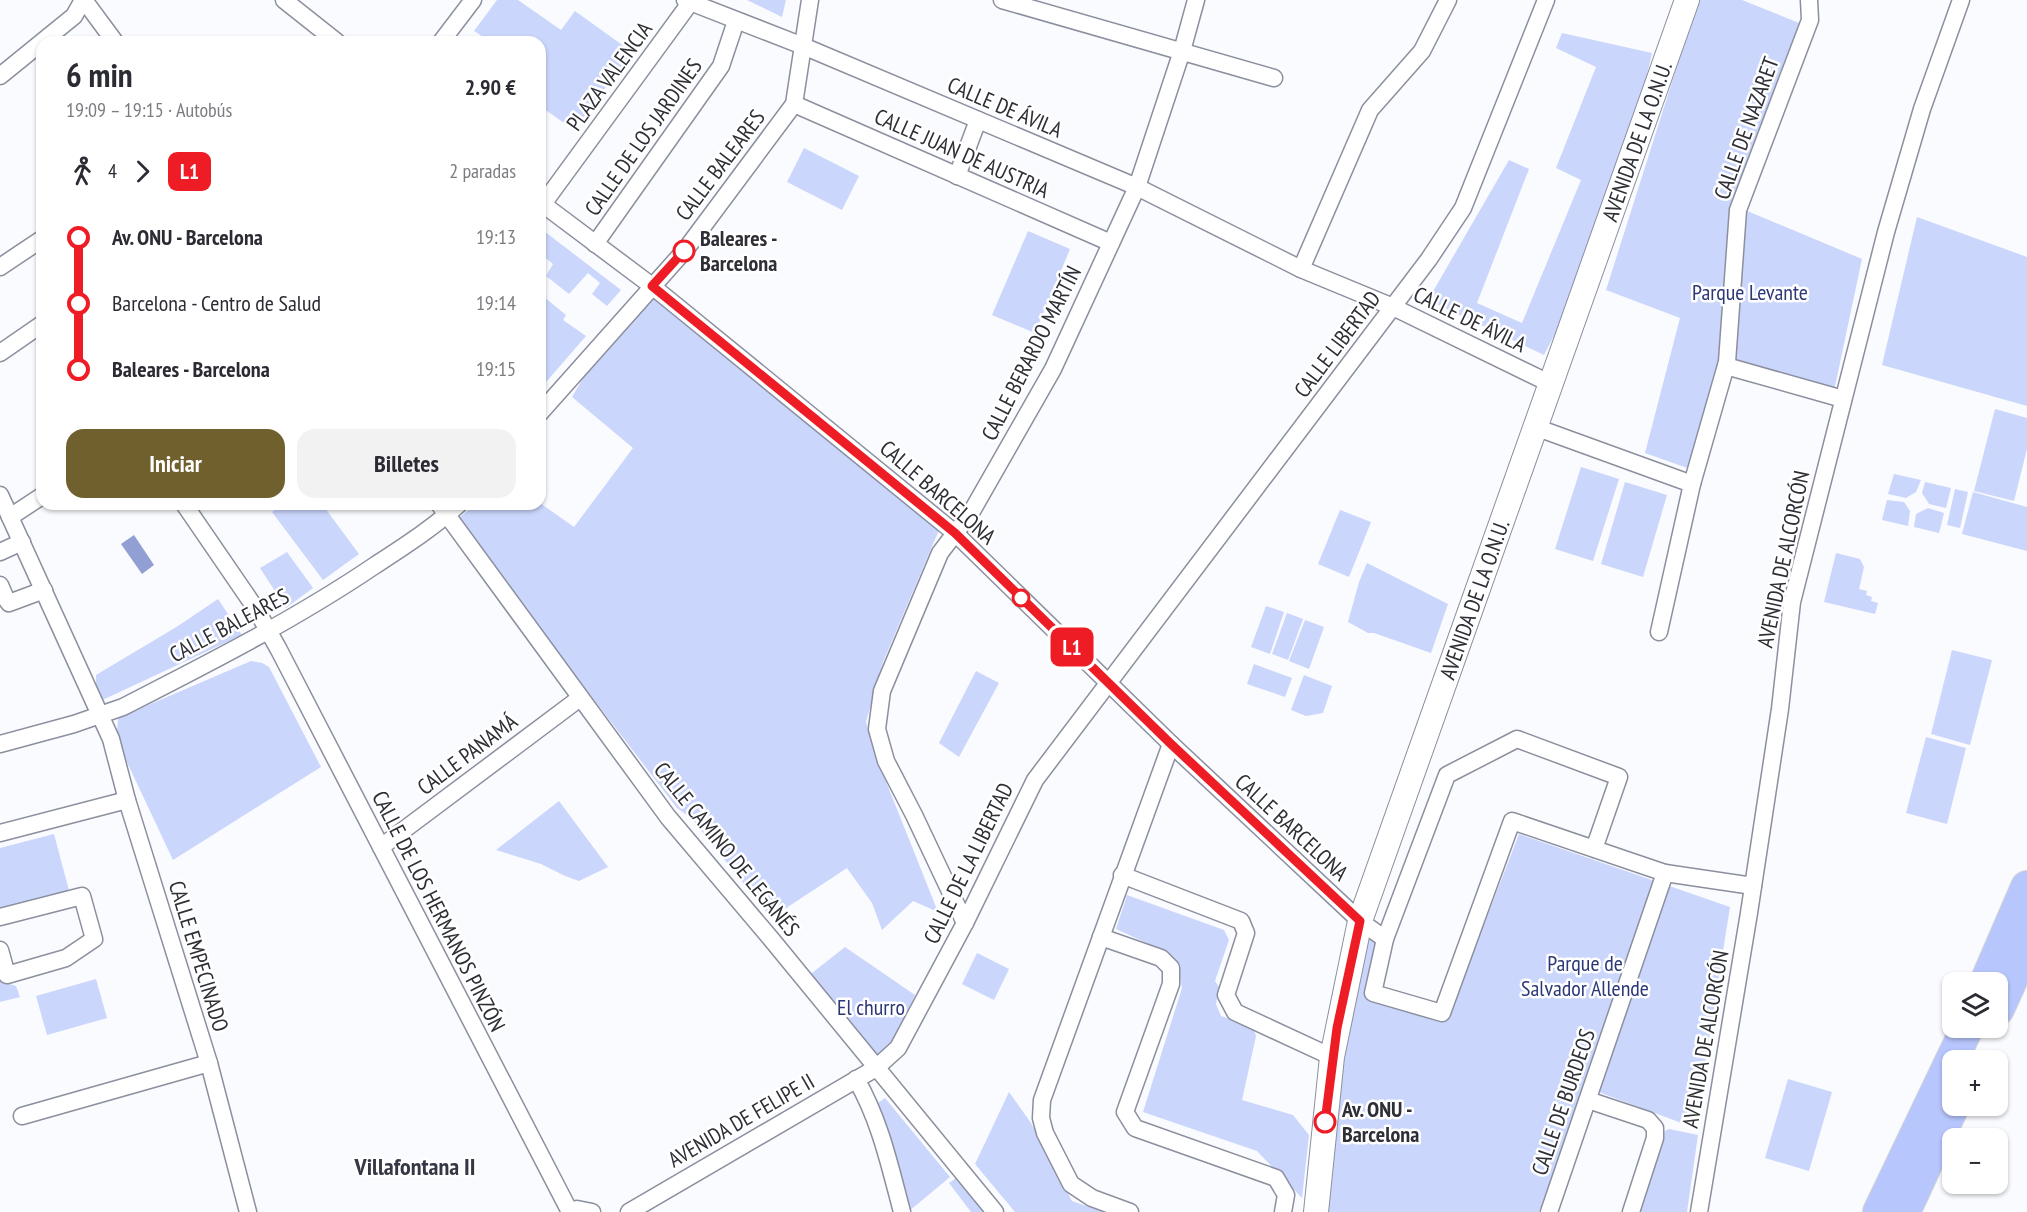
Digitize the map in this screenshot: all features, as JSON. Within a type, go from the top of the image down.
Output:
[{"type":"highway","points":[[1990,972],[2027,887]]},
{"type":"highway","points":[[2008,987],[2027,945]]},
{"type":"highway","points":[[1879,1212],[1962,1038]]},
{"type":"highway","points":[[1906,1208],[1948,1116]]},
{"type":"street","points":[[49,36],[74,16],[84,0],[111,36]]},
{"type":"street","points":[[284,0],[329,36]]},
{"type":"street","points":[[446,36],[473,0]]},
{"type":"street","name":"CALLE BALEARES","points":[[546,406],[686,249],[794,104],[810,0]]},
{"type":"street","points":[[1002,0],[1026,4],[1274,78]]},
{"type":"street","name":"CALLE BERARDO MARTÍN","points":[[965,923],[886,761],[877,729],[882,691],[940,553],[972,511],[1053,369],[1137,187],[1182,51],[1196,0]]},
{"type":"street","points":[[1301,269],[1370,110],[1422,51],[1448,0]]},
{"type":"street","name":"CALLE LIBERTAD","points":[[1109,682],[1430,259],[1463,208],[1546,0]]},
{"type":"street","name":"AVENIDA DE LA O.N.U.","points":[[1316,1212],[1332,1057],[1360,921],[1687,0]]},
{"type":"street","name":"CALLE DE NAZARET","points":[[1659,632],[1692,484],[1726,366],[1738,210],[1810,20],[1808,0]]},
{"type":"street","name":"AVENIDA DE ALCORCÓN","points":[[1699,1212],[1775,742],[1792,603],[1886,232],[1922,109],[1961,0]]},
{"type":"street","name":"CALLE DE ÁVILA","points":[[688,1],[803,46],[1137,187],[1301,269],[1393,307],[1551,384]]},
{"type":"street","name":"PLAZA VALENCIA","points":[[546,197],[688,1]]},
{"type":"street","name":"CALLE DE LOS JARDINES","points":[[595,244],[721,66],[736,21]]},
{"type":"street","points":[[0,76],[36,47]]},
{"type":"street","name":"CALLE JUAN DE AUSTRIA","points":[[794,104],[1110,243]]},
{"type":"street","points":[[957,176],[978,120]]},
{"type":"street","name":"CALLE BARCELONA","points":[[546,206],[652,286],[955,533],[1171,744],[1360,921]]},
{"type":"street","points":[[0,267],[36,243]]},
{"type":"street","points":[[0,353],[36,328]]},
{"type":"street","points":[[1726,366],[1843,399]]},
{"type":"street","points":[[1535,427],[1692,484]]},
{"type":"street","name":"CALLE EMPECINADO","points":[[0,495],[111,739],[127,800],[209,1063],[248,1212]]},
{"type":"street","points":[[10,517],[36,500]]},
{"type":"street","name":"CALLE DE LOS HERMANOS PINZÓN","points":[[188,510],[256,609],[269,632],[569,1212]]},
{"type":"street","name":"CALLE BALEARES","points":[[0,744],[102,716],[269,632],[428,530],[446,510]]},
{"type":"street","name":"CALLE CAMINO DE LEGANÉS","points":[[449,510],[580,698],[668,817],[995,1212]]},
{"type":"street","points":[[0,552],[22,542]]},
{"type":"street","points":[[0,585],[9,603],[44,590]]},
{"type":"street","name":"CALLE DE LA LIBERTAD","points":[[876,1068],[898,1048],[965,923],[1035,780],[1109,682]]},
{"type":"street","name":"CALLE PANAMÁ","points":[[381,847],[580,698]]},
{"type":"street","points":[[1594,849],[1619,777],[1517,739],[1447,775],[1385,939],[1373,993],[1442,1012],[1512,821],[1594,849],[1665,873],[1753,886]]},
{"type":"street","points":[[1130,1212],[1092,1198],[1071,1184],[1045,1133],[1041,1118],[1042,1100],[1171,744]]},
{"type":"street","points":[[0,833],[127,800]]},
{"type":"street","name":"CALLE DE BURDEOS","points":[[1549,1212],[1665,873]]},
{"type":"street","points":[[1122,876],[1241,921],[1246,933],[1226,995],[1235,1012],[1332,1057]]},
{"type":"street","points":[[0,917],[82,896],[94,939],[66,958],[8,975],[0,950]]},
{"type":"street","points":[[1360,921],[1385,939]]},
{"type":"street","points":[[1101,937],[1161,958],[1171,968],[1171,984],[1125,1112],[1135,1128],[1276,1178],[1286,1196],[1283,1212]]},
{"type":"street","points":[[22,1116],[209,1063]]},
{"type":"street","name":"AVENIDA DE FELIPE II","points":[[629,1212],[876,1068]]},
{"type":"street","points":[[856,1079],[867,1097],[882,1139],[902,1212]]},
{"type":"street","points":[[1588,1100],[1648,1120],[1655,1128],[1655,1138],[1631,1212]]},
{"type":"street","points":[[569,1212],[577,1209],[592,1212]]},
{"type":"green space","points":[[497,0],[518,0],[561,30],[575,11],[632,52],[574,130],[546,110],[546,36],[482,36],[474,31]]},
{"type":"green space","points":[[747,0],[786,0],[782,17]]},
{"type":"green space","name":"Parque Levante","points":[[1698,0],[1742,0],[1814,29],[1745,210],[1862,259],[1834,391],[1718,361],[1690,469],[1645,453],[1680,318],[1606,290]]},
{"type":"green space","points":[[1562,33],[1652,53],[1637,118],[1557,330],[1544,355],[1428,300],[1509,160],[1529,169],[1477,303],[1522,323],[1581,180],[1556,168],[1596,67],[1556,48]]},
{"type":"green space","points":[[804,148],[859,176],[842,210],[787,182]]},
{"type":"green space","points":[[1917,217],[2027,257],[2027,406],[1882,365]]},
{"type":"green space","points":[[1028,231],[1070,249],[1035,333],[992,315]]},
{"type":"green space","points":[[546,233],[621,290],[607,306],[592,294],[600,283],[588,273],[569,294],[546,276],[553,264],[546,258]]},
{"type":"green space","points":[[651,297],[673,312],[939,530],[883,662],[866,722],[881,769],[938,912],[913,901],[882,930],[872,903],[847,868],[771,918],[692,819],[677,808],[456,520],[468,510],[546,510],[546,507],[574,527],[633,448],[572,397],[596,356]]},
{"type":"green space","points":[[546,299],[566,315],[563,320],[586,336],[546,382]]},
{"type":"green space","points":[[1995,409],[2027,418],[2027,449],[2014,501],[1974,491]]},
{"type":"green space","points":[[1581,467],[1619,479],[1593,561],[1555,549]]},
{"type":"green space","points":[[1894,474],[1921,480],[1916,492],[1906,498],[1888,494]]},
{"type":"green space","points":[[1625,482],[1667,495],[1643,577],[1601,564]]},
{"type":"green space","points":[[1925,482],[1951,488],[1946,508],[1929,504],[1922,493]]},
{"type":"green space","points":[[1955,489],[1968,492],[1960,528],[1947,525]]},
{"type":"green space","points":[[1973,492],[2027,507],[2027,551],[1962,534]]},
{"type":"green space","points":[[1887,500],[1904,502],[1910,511],[1908,526],[1882,520]]},
{"type":"green space","points":[[1928,508],[1944,513],[1939,533],[1914,527],[1916,514]]},
{"type":"green space","points":[[275,510],[326,510],[359,554],[323,580],[272,512]]},
{"type":"green space","points":[[1340,510],[1371,522],[1349,577],[1318,564]]},
{"type":"green space","points":[[287,552],[313,588],[286,608],[260,568]]},
{"type":"green space","points":[[1836,553],[1860,559],[1864,567],[1859,589],[1867,591],[1866,595],[1872,597],[1871,601],[1878,603],[1875,614],[1824,602]]},
{"type":"green space","points":[[1367,563],[1448,604],[1431,653],[1374,633],[1368,633],[1348,622]]},
{"type":"green space","points":[[218,599],[242,635],[96,703],[96,675]]},
{"type":"green space","points":[[1266,606],[1284,612],[1270,654],[1251,647]]},
{"type":"green space","points":[[1287,613],[1303,619],[1288,660],[1272,654]]},
{"type":"green space","points":[[1305,620],[1324,627],[1309,669],[1289,661]]},
{"type":"green space","points":[[1952,650],[1992,660],[1970,745],[1931,734]]},
{"type":"green space","points":[[251,661],[269,667],[321,767],[173,860],[125,758],[117,734],[118,718]]},
{"type":"green space","points":[[1254,664],[1292,678],[1285,697],[1247,684]]},
{"type":"green space","points":[[976,671],[999,683],[959,757],[939,743]]},
{"type":"green space","points":[[1304,675],[1332,686],[1323,713],[1306,716],[1291,710]]},
{"type":"green space","points":[[1926,737],[1966,748],[1947,824],[1906,813]]},
{"type":"green space","points":[[559,801],[608,867],[579,881],[541,864],[496,850]]},
{"type":"green space","points":[[54,834],[71,898],[0,915],[0,848]]},
{"type":"green space","name":"Parque de Salvador Allende","points":[[1519,834],[1730,907],[1695,1128],[1585,1087],[1539,1212],[1316,1212],[1360,921],[1381,941],[1370,995],[1448,1018]]},
{"type":"green space","points":[[1127,895],[1224,930],[1229,940],[1215,981],[1219,987],[1216,1004],[1221,1016],[1253,1027],[1256,1036],[1242,1100],[1293,1115],[1309,1135],[1302,1198],[1257,1151],[1143,1112],[1182,988],[1178,968],[1168,953],[1116,929]]},
{"type":"green space","name":"El churro","points":[[845,947],[915,995],[893,1045],[876,1068],[807,977]]},
{"type":"green space","points":[[977,953],[1009,969],[994,1000],[962,984]]},
{"type":"green space","points":[[96,979],[107,1018],[47,1035],[36,996]]},
{"type":"green space","points":[[0,981],[16,986],[20,997],[0,1002]]},
{"type":"green space","points":[[1788,1079],[1832,1092],[1809,1171],[1765,1158]]},
{"type":"green space","points":[[1009,1092],[1031,1123],[1072,1201],[1103,1212],[1015,1212],[975,1164]]},
{"type":"green space","points":[[885,1098],[950,1177],[908,1212],[878,1103]]},
{"type":"green space","points":[[1669,1129],[1698,1135],[1687,1212],[1638,1212],[1665,1131]]},
{"type":"green space","points":[[956,1178],[983,1212],[971,1212],[949,1183]]},
{"type":"shaded area","points":[[134,535],[154,565],[142,574],[121,544]]},
{"type":"bus line","name":"L1","points":[[684,251],[652,286],[955,533],[1171,744],[1360,921],[1337,1028],[1325,1122]]},
{"type":"place","name":"Baleares - Barcelona","points":[[684,251]]},
{"type":"place","name":"Av. ONU - Barcelona","points":[[1325,1122]]},
{"type":"district","name":"Villafontana II","points":[[415,1166]]}]
